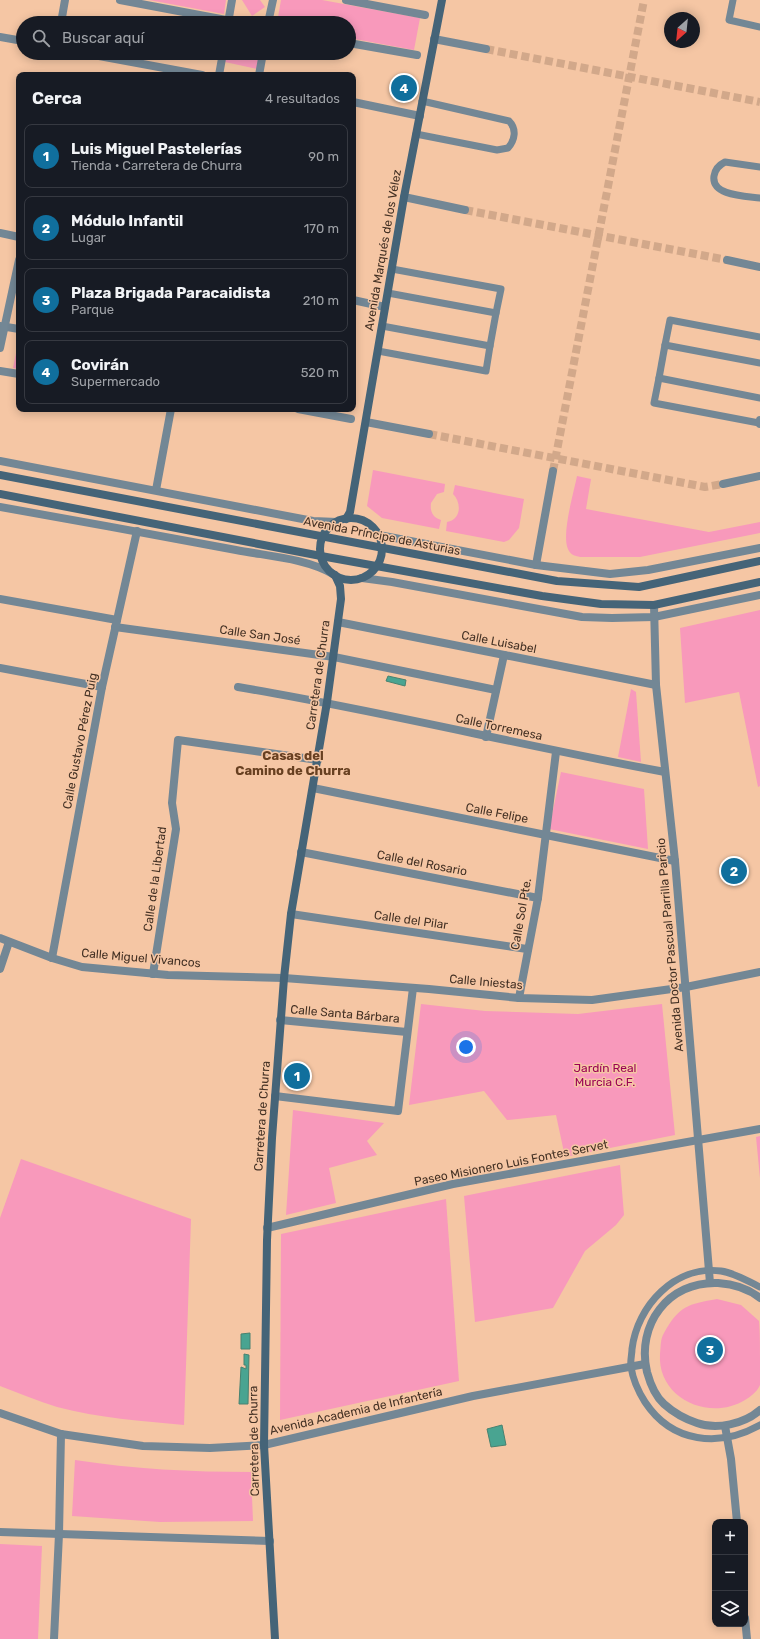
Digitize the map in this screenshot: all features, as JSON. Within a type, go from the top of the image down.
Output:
[{"type":"main road","name":"Avenida Marqués de los Vélez","points":[[346,519],[352,504],[404,197],[442,0]]},
{"type":"main road","name":"Avenida Príncipe de Asturias","points":[[0,475],[557,581],[639,587],[760,561]]},
{"type":"main road","points":[[0,494],[321,556],[542,596],[601,604],[654,605],[760,582]]},
{"type":"main road","points":[[352,504],[354,511],[362,520],[373,527],[378,535],[382,548],[381,557],[377,566]]},
{"type":"main road","points":[[321,556],[323,536],[330,526],[346,519],[362,520]]},
{"type":"main road","name":"Carretera de Churra","points":[[321,556],[326,568],[334,574],[340,586],[341,599]]},
{"type":"main road","name":"Carretera de Churra","points":[[275,1639],[264,1445],[267,1228],[280,1020],[291,914],[318,760],[334,657],[341,599],[343,593],[358,579],[370,573],[377,566]]},
{"type":"main road","points":[[334,574],[344,579],[358,579]]},
{"type":"street","points":[[62,16],[66,0]]},
{"type":"street","points":[[120,0],[199,16]]},
{"type":"street","points":[[229,16],[232,0]]},
{"type":"street","points":[[269,16],[272,0]]},
{"type":"street","points":[[346,0],[425,15]]},
{"type":"street","points":[[0,37],[16,40]]},
{"type":"street","points":[[434,39],[486,49]]},
{"type":"street","points":[[356,44],[417,55]]},
{"type":"street","points":[[121,60],[186,72]]},
{"type":"street","points":[[220,72],[222,60]]},
{"type":"street","points":[[259,72],[261,60]]},
{"type":"street","points":[[356,103],[420,116]]},
{"type":"street","points":[[404,197],[465,210]]},
{"type":"street","points":[[0,233],[16,236]]},
{"type":"street","points":[[727,260],[760,267]]},
{"type":"street","points":[[0,348],[2,326],[16,272]]},
{"type":"street","points":[[356,301],[385,307]]},
{"type":"street","points":[[2,326],[16,328]]},
{"type":"street","points":[[0,371],[16,374]]},
{"type":"street","points":[[156,490],[171,412]]},
{"type":"street","points":[[314,412],[351,419]]},
{"type":"street","points":[[366,422],[430,434]]},
{"type":"street","points":[[0,461],[313,521],[337,522]]},
{"type":"street","points":[[536,565],[553,471]]},
{"type":"street","points":[[723,484],[760,476]]},
{"type":"street","points":[[0,508],[137,531],[312,565],[334,574]]},
{"type":"street","name":"Calle Gustavo Pérez Puig","points":[[52,958],[102,687],[137,531]]},
{"type":"street","points":[[378,535],[536,565],[610,574],[648,570],[760,548]]},
{"type":"street","points":[[358,579],[392,582],[582,617],[654,617],[760,595]]},
{"type":"street","name":"Calle San José","points":[[0,599],[116,623],[334,657],[496,690]]},
{"type":"street","name":"Avenida Doctor Pascual Parrilla Paricio","points":[[654,605],[656,685],[676,861],[710,1283]]},
{"type":"street","name":"Calle Luisabel","points":[[338,622],[656,685]]},
{"type":"street","points":[[486,737],[504,655]]},
{"type":"street","points":[[0,668],[102,687]]},
{"type":"street","name":"Calle Torremesa","points":[[238,687],[327,702],[556,752],[665,772]]},
{"type":"street","name":"Calle de la Libertad","points":[[153,974],[176,829],[172,803],[178,740],[318,760]]},
{"type":"street","name":"Calle Sol Pte.","points":[[519,998],[527,949],[538,898],[556,752]]},
{"type":"street","name":"Calle Felipe","points":[[313,788],[676,861]]},
{"type":"street","name":"Calle del Rosario","points":[[301,852],[538,898]]},
{"type":"street","name":"Calle del Pilar","points":[[291,914],[527,949]]},
{"type":"street","name":"Calle Miguel Vivancos","points":[[0,938],[52,958],[82,967],[153,974],[284,978]]},
{"type":"street","points":[[0,969],[9,942]]},
{"type":"street","name":"Calle Iniestas","points":[[284,978],[519,998],[592,1000],[686,987],[760,972]]},
{"type":"street","points":[[275,1096],[398,1111],[413,988]]},
{"type":"street","name":"Calle Santa Bárbara","points":[[280,1020],[407,1032]]},
{"type":"street","name":"Paseo Misionero Luis Fontes Servet","points":[[267,1228],[453,1184],[760,1129]]},
{"type":"street","points":[[760,1298],[743,1288],[726,1283],[710,1283],[687,1288],[670,1299],[656,1313],[647,1331],[644,1350],[645,1364],[650,1384],[663,1403],[681,1417],[702,1425],[725,1426],[755,1415],[760,1410]]},
{"type":"street","name":"Avenida Academia de Infantería","points":[[0,1413],[61,1434],[143,1446],[210,1448],[264,1445],[473,1396],[630,1365],[645,1364]]},
{"type":"street","points":[[725,1426],[731,1459],[736,1519]]},
{"type":"street","points":[[54,1639],[59,1534],[61,1434]]},
{"type":"street","points":[[0,1532],[270,1541]]},
{"type":"street","points":[[746,1627],[747,1639]]},
{"type":"lane","points":[[733,0],[729,20],[760,27]]},
{"type":"lane","points":[[416,134],[497,150],[508,148],[514,138],[514,131],[509,121],[422,101]]},
{"type":"lane","points":[[760,167],[730,161],[725,162],[717,168],[713,177],[713,182],[717,188],[723,191],[760,198]]},
{"type":"lane","points":[[378,351],[486,371],[501,289],[392,269]]},
{"type":"lane","points":[[388,293],[496,313]]},
{"type":"lane","points":[[760,337],[670,320],[654,403],[760,423]]},
{"type":"lane","points":[[382,326],[490,346]]},
{"type":"lane","points":[[665,345],[760,363]]},
{"type":"lane","points":[[659,378],[760,398]]},
{"type":"lane","points":[[760,1287],[730,1274],[709,1272],[685,1277],[670,1285],[654,1298],[644,1310],[636,1328],[630,1365],[636,1388],[649,1408],[662,1423],[680,1434],[702,1439],[727,1438],[745,1433],[760,1426]]},
{"type":"green space","points":[[149,0],[226,0],[224,14]]},
{"type":"green space","points":[[242,0],[260,0],[265,7],[252,16]]},
{"type":"green space","points":[[281,0],[322,0],[420,18],[414,50],[356,39],[356,16],[278,16]]},
{"type":"green space","points":[[225,60],[259,60],[257,69],[225,62]]},
{"type":"green space","points":[[16,353],[16,368],[13,368]]},
{"type":"green space","points":[[373,470],[445,484],[444,492],[437,494],[431,503],[432,513],[441,520],[439,529],[382,518],[367,506]]},
{"type":"green space","points":[[577,476],[591,479],[586,509],[709,532],[760,522],[760,533],[640,557],[575,556],[569,551],[566,536],[568,515]]},
{"type":"green space","points":[[455,485],[524,499],[519,528],[509,540],[504,542],[446,531],[447,522],[452,521],[459,511],[458,502],[453,494]]},
{"type":"green space","points":[[760,610],[760,786],[758,787],[739,692],[685,703],[680,628]]},
{"type":"green space","points":[[631,689],[636,692],[641,762],[618,757]]},
{"type":"green space","points":[[561,772],[644,789],[648,849],[549,829]]},
{"type":"green space","name":"Jardín Real Murcia C.F.","points":[[421,1004],[485,1011],[578,1014],[662,1004],[675,1135],[565,1157],[556,1115],[507,1120],[484,1091],[409,1105]]},
{"type":"green space","points":[[293,1110],[384,1123],[367,1141],[377,1155],[329,1168],[336,1203],[286,1215]]},
{"type":"green space","points":[[760,1136],[760,1178],[756,1137]]},
{"type":"green space","points":[[21,1159],[191,1219],[184,1425],[120,1419],[73,1411],[50,1405],[0,1386],[0,1218]]},
{"type":"green space","points":[[620,1165],[624,1215],[616,1225],[585,1251],[553,1308],[475,1322],[464,1196]]},
{"type":"green space","points":[[446,1199],[459,1381],[280,1420],[281,1234]]},
{"type":"green space","points":[[717,1299],[741,1305],[759,1321],[760,1385],[751,1396],[731,1406],[716,1408],[701,1407],[688,1402],[676,1394],[667,1383],[661,1370],[661,1341],[669,1324],[685,1308],[691,1305]]},
{"type":"green space","points":[[75,1460],[119,1466],[163,1469],[251,1472],[253,1521],[160,1522],[72,1516]]},
{"type":"green space","points":[[0,1544],[42,1546],[38,1639],[0,1639]]},
{"type":"water","points":[[388,676],[406,680],[405,686],[386,681]]},
{"type":"water","points":[[250,1333],[250,1349],[241,1349],[241,1334]]},
{"type":"water","points":[[244,1354],[249,1355],[248,1404],[239,1404],[241,1367],[246,1369],[246,1365],[244,1365]]},
{"type":"water","points":[[502,1425],[506,1445],[491,1447],[487,1429]]},
{"type":"tunnel","points":[[553,471],[644,0]]},
{"type":"tunnel","points":[[486,49],[760,102]]},
{"type":"tunnel","points":[[465,210],[727,260]]},
{"type":"tunnel","points":[[429,434],[705,487],[723,484]]},
{"type":"place","name":"Covirán","points":[[404,88]]},
{"type":"place","name":"Módulo Infantil","points":[[734,871]]},
{"type":"place","name":"Luis Miguel Pastelerías","points":[[297,1076]]},
{"type":"place","name":"Plaza Brigada Paracaidista","points":[[710,1350]]},
{"type":"district","name":"Casas del Camino de Churra","points":[[293,762]]}]
